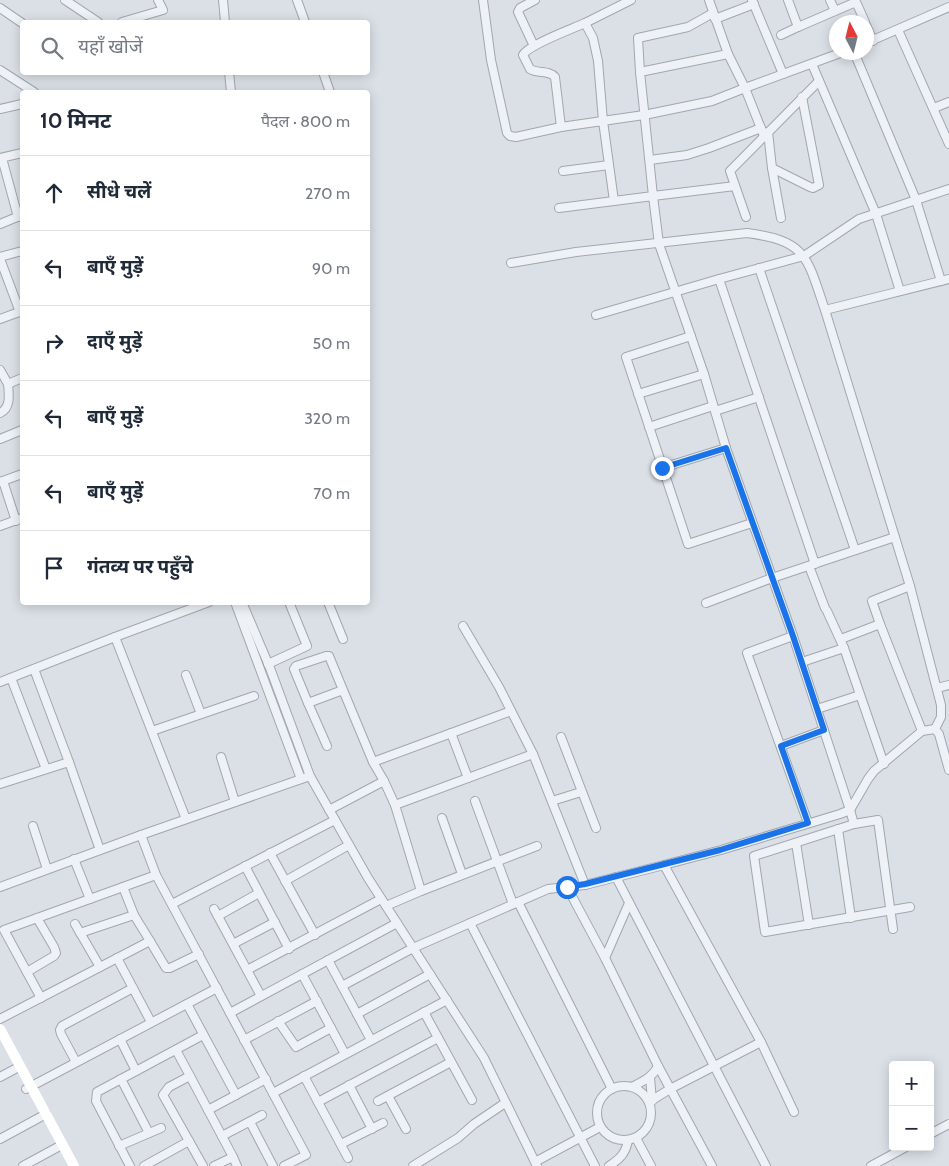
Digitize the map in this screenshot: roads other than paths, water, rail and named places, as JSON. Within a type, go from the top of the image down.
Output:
[{"type":"street","points":[[65,0],[95,20]]},
{"type":"street","points":[[129,20],[163,10],[158,0]]},
{"type":"street","points":[[223,0],[225,20]]},
{"type":"street","points":[[297,0],[304,20]]},
{"type":"street","points":[[483,0],[490,60],[507,134],[516,137],[562,127],[644,115],[712,101],[829,57]]},
{"type":"street","points":[[534,46],[518,12],[520,8],[535,0]]},
{"type":"street","points":[[562,127],[555,77],[551,73],[530,70],[523,57],[524,52],[631,0]]},
{"type":"street","points":[[709,0],[728,54],[764,132],[780,218]]},
{"type":"street","points":[[788,0],[798,28]]},
{"type":"street","points":[[830,0],[835,11]]},
{"type":"street","points":[[874,40],[947,8],[942,0]]},
{"type":"street","points":[[782,35],[858,1],[863,15]]},
{"type":"street","points":[[783,74],[753,2],[688,27],[638,38],[658,244],[704,374],[726,448],[802,662],[854,824]]},
{"type":"street","points":[[0,8],[20,22]]},
{"type":"street","points":[[585,23],[596,48],[603,121],[614,201]]},
{"type":"street","points":[[898,30],[949,144]]},
{"type":"street","points":[[640,72],[728,54]]},
{"type":"street","points":[[825,310],[945,280],[916,200],[857,60]]},
{"type":"street","points":[[812,64],[876,214],[900,291]]},
{"type":"street","points":[[0,70],[31,90]]},
{"type":"street","points":[[229,75],[231,90]]},
{"type":"street","points":[[324,75],[329,90]]},
{"type":"street","points":[[746,217],[730,171],[764,132],[819,80]]},
{"type":"street","points":[[772,168],[810,187],[814,188],[819,185],[802,97]]},
{"type":"street","points":[[934,108],[949,102]]},
{"type":"street","points":[[0,109],[20,104]]},
{"type":"street","points":[[650,160],[687,155],[764,132]]},
{"type":"street","points":[[0,224],[20,216],[1,158],[20,154]]},
{"type":"street","points":[[563,171],[610,165]]},
{"type":"street","points":[[559,208],[735,186]]},
{"type":"street","points":[[596,315],[719,278],[804,256],[859,220],[949,189]]},
{"type":"street","points":[[511,262],[576,252],[747,233],[785,242],[795,247],[804,256],[810,266],[825,310],[910,586],[942,711],[935,729]]},
{"type":"street","points":[[20,251],[0,258],[20,309]]},
{"type":"street","points":[[759,268],[855,550]]},
{"type":"street","points":[[719,278],[826,609],[841,639],[884,764]]},
{"type":"street","points":[[0,319],[20,312]]},
{"type":"street","points":[[691,336],[626,357],[662,468],[688,544],[752,523]]},
{"type":"street","points":[[0,370],[8,384],[8,405],[6,410],[0,413]]},
{"type":"street","points":[[638,394],[704,374]]},
{"type":"street","points":[[8,384],[20,379]]},
{"type":"street","points":[[649,427],[759,397]]},
{"type":"street","points":[[0,439],[20,431]]},
{"type":"street","points":[[662,468],[726,448]]},
{"type":"street","points":[[0,526],[19,520],[1,482],[20,475]]},
{"type":"street","points":[[706,603],[772,578],[895,537]]},
{"type":"street","points":[[910,586],[872,601],[922,731]]},
{"type":"street","points":[[0,682],[201,605]]},
{"type":"street","points":[[236,605],[301,779]]},
{"type":"street","points":[[243,605],[268,664],[310,776],[384,903],[484,1058],[536,1164],[600,1127]]},
{"type":"street","points":[[268,664],[307,646],[290,605]]},
{"type":"street","points":[[329,605],[343,639]]},
{"type":"street","points":[[841,639],[880,624]]},
{"type":"street","points":[[463,626],[512,711],[534,754],[585,884]]},
{"type":"street","points":[[793,636],[747,653],[808,823]]},
{"type":"street","points":[[115,637],[186,819]]},
{"type":"street","points":[[802,662],[844,648]]},
{"type":"street","points":[[327,746],[294,669],[296,666],[329,656],[373,762],[395,806],[421,891]]},
{"type":"street","points":[[34,670],[100,850]]},
{"type":"street","points":[[186,675],[201,714]]},
{"type":"street","points":[[11,678],[46,769]]},
{"type":"street","points":[[937,688],[949,685]]},
{"type":"street","points":[[308,702],[343,690]]},
{"type":"street","points":[[817,709],[860,695]]},
{"type":"street","points":[[152,731],[254,696]]},
{"type":"street","points":[[373,762],[512,711]]},
{"type":"street","points":[[342,986],[413,948],[548,889],[585,884],[616,877],[720,850],[850,810],[868,779],[922,731],[935,729]]},
{"type":"street","points":[[935,729],[946,748],[949,770]]},
{"type":"street","points":[[781,746],[824,730]]},
{"type":"street","points":[[451,733],[468,778]]},
{"type":"street","points":[[561,737],[596,828]]},
{"type":"street","points":[[395,806],[534,754]]},
{"type":"street","points":[[221,757],[235,802]]},
{"type":"street","points":[[0,784],[69,762]]},
{"type":"street","points":[[0,886],[310,776]]},
{"type":"street","points":[[329,810],[384,781]]},
{"type":"street","points":[[552,801],[582,792]]},
{"type":"street","points":[[475,801],[496,862],[612,1088]]},
{"type":"street","points":[[442,818],[462,874]]},
{"type":"street","points":[[172,904],[335,820]]},
{"type":"street","points":[[893,930],[891,911],[878,820],[854,824],[754,856],[765,932],[891,911],[910,906]]},
{"type":"street","points":[[33,826],[47,869]]},
{"type":"street","points":[[838,829],[851,918]]},
{"type":"street","points":[[141,835],[156,875],[306,1155],[284,1166]]},
{"type":"street","points":[[796,843],[808,925]]},
{"type":"street","points":[[286,881],[349,845]]},
{"type":"street","points":[[247,970],[315,935],[384,903],[421,891],[537,846]]},
{"type":"street","points":[[270,854],[315,935]]},
{"type":"street","points":[[74,859],[90,898]]},
{"type":"street","points":[[664,864],[761,1042],[794,1112]]},
{"type":"street","points":[[245,866],[288,949]]},
{"type":"street","points":[[41,998],[3,926],[37,918],[156,875]]},
{"type":"street","points":[[616,877],[766,1166]]},
{"type":"street","points":[[124,887],[134,915],[163,966],[170,968],[199,954]]},
{"type":"street","points":[[567,887],[605,958],[658,1066],[712,1166]]},
{"type":"street","points":[[259,893],[216,913],[261,996]]},
{"type":"street","points":[[605,958],[629,902]]},
{"type":"street","points":[[80,934],[134,915]]},
{"type":"street","points":[[27,972],[56,954],[37,918]]},
{"type":"street","points":[[233,944],[275,922]]},
{"type":"street","points":[[230,1013],[397,923]]},
{"type":"street","points":[[470,923],[595,1166]]},
{"type":"street","points":[[75,924],[100,967]]},
{"type":"street","points":[[0,1019],[150,941]]},
{"type":"street","points":[[116,958],[151,1022]]},
{"type":"street","points":[[328,960],[371,1040]]},
{"type":"street","points":[[302,974],[345,1054]]},
{"type":"street","points":[[357,1014],[430,974]]},
{"type":"street","points":[[76,1062],[61,1034],[62,1026],[133,988]]},
{"type":"street","points":[[28,1088],[217,988]]},
{"type":"street","points":[[273,1093],[447,1000]]},
{"type":"street","points":[[244,1040],[316,1001]]},
{"type":"street","points":[[187,1004],[236,1095]]},
{"type":"street","points":[[424,1012],[472,1100]]},
{"type":"street","points":[[278,1021],[296,1047],[331,1028]]},
{"type":"street","points":[[0,1029],[28,1088],[74,1166]]},
{"type":"street","points":[[130,1166],[96,1101],[97,1092],[203,1035]]},
{"type":"street","points":[[318,1102],[438,1038]]},
{"type":"street","points":[[120,1039],[136,1071]]},
{"type":"street","points":[[0,1042],[28,1088]]},
{"type":"street","points":[[651,1102],[670,1089],[761,1042]]},
{"type":"street","points":[[176,1050],[237,1166]]},
{"type":"street","points":[[378,1101],[451,1062]]},
{"type":"street","points":[[632,1087],[655,1073],[658,1066]]},
{"type":"street","points":[[0,1077],[15,1069]]},
{"type":"street","points":[[190,1076],[169,1087],[163,1095],[202,1166]]},
{"type":"street","points":[[304,1076],[348,1158]]},
{"type":"street","points":[[609,1166],[622,1155],[632,1139],[646,1129],[650,1123],[650,1077]]},
{"type":"street","points":[[122,1079],[149,1133]]},
{"type":"street","points":[[208,1110],[266,1079]]},
{"type":"street","points":[[349,1085],[372,1129]]},
{"type":"street","points":[[632,1139],[620,1140],[612,1138],[605,1133],[600,1127],[596,1114],[599,1102],[606,1092],[618,1086],[632,1087],[651,1102]]},
{"type":"street","points":[[388,1096],[406,1129]]},
{"type":"street","points":[[413,1166],[458,1138],[474,1124],[505,1103]]},
{"type":"street","points":[[222,1136],[262,1115]]},
{"type":"street","points":[[0,1139],[44,1116]]},
{"type":"street","points":[[44,1116],[69,1166]]},
{"type":"street","points":[[250,1122],[273,1166]]},
{"type":"street","points":[[341,1144],[383,1123]]},
{"type":"street","points":[[934,1132],[949,1124]]},
{"type":"street","points":[[119,1146],[161,1128]]},
{"type":"street","points":[[632,1139],[651,1166]]},
{"type":"street","points":[[144,1166],[189,1141]]},
{"type":"street","points":[[25,1165],[58,1147]]},
{"type":"street","points":[[875,1165],[899,1151]]},
{"type":"street","points":[[214,1166],[233,1157]]}]
